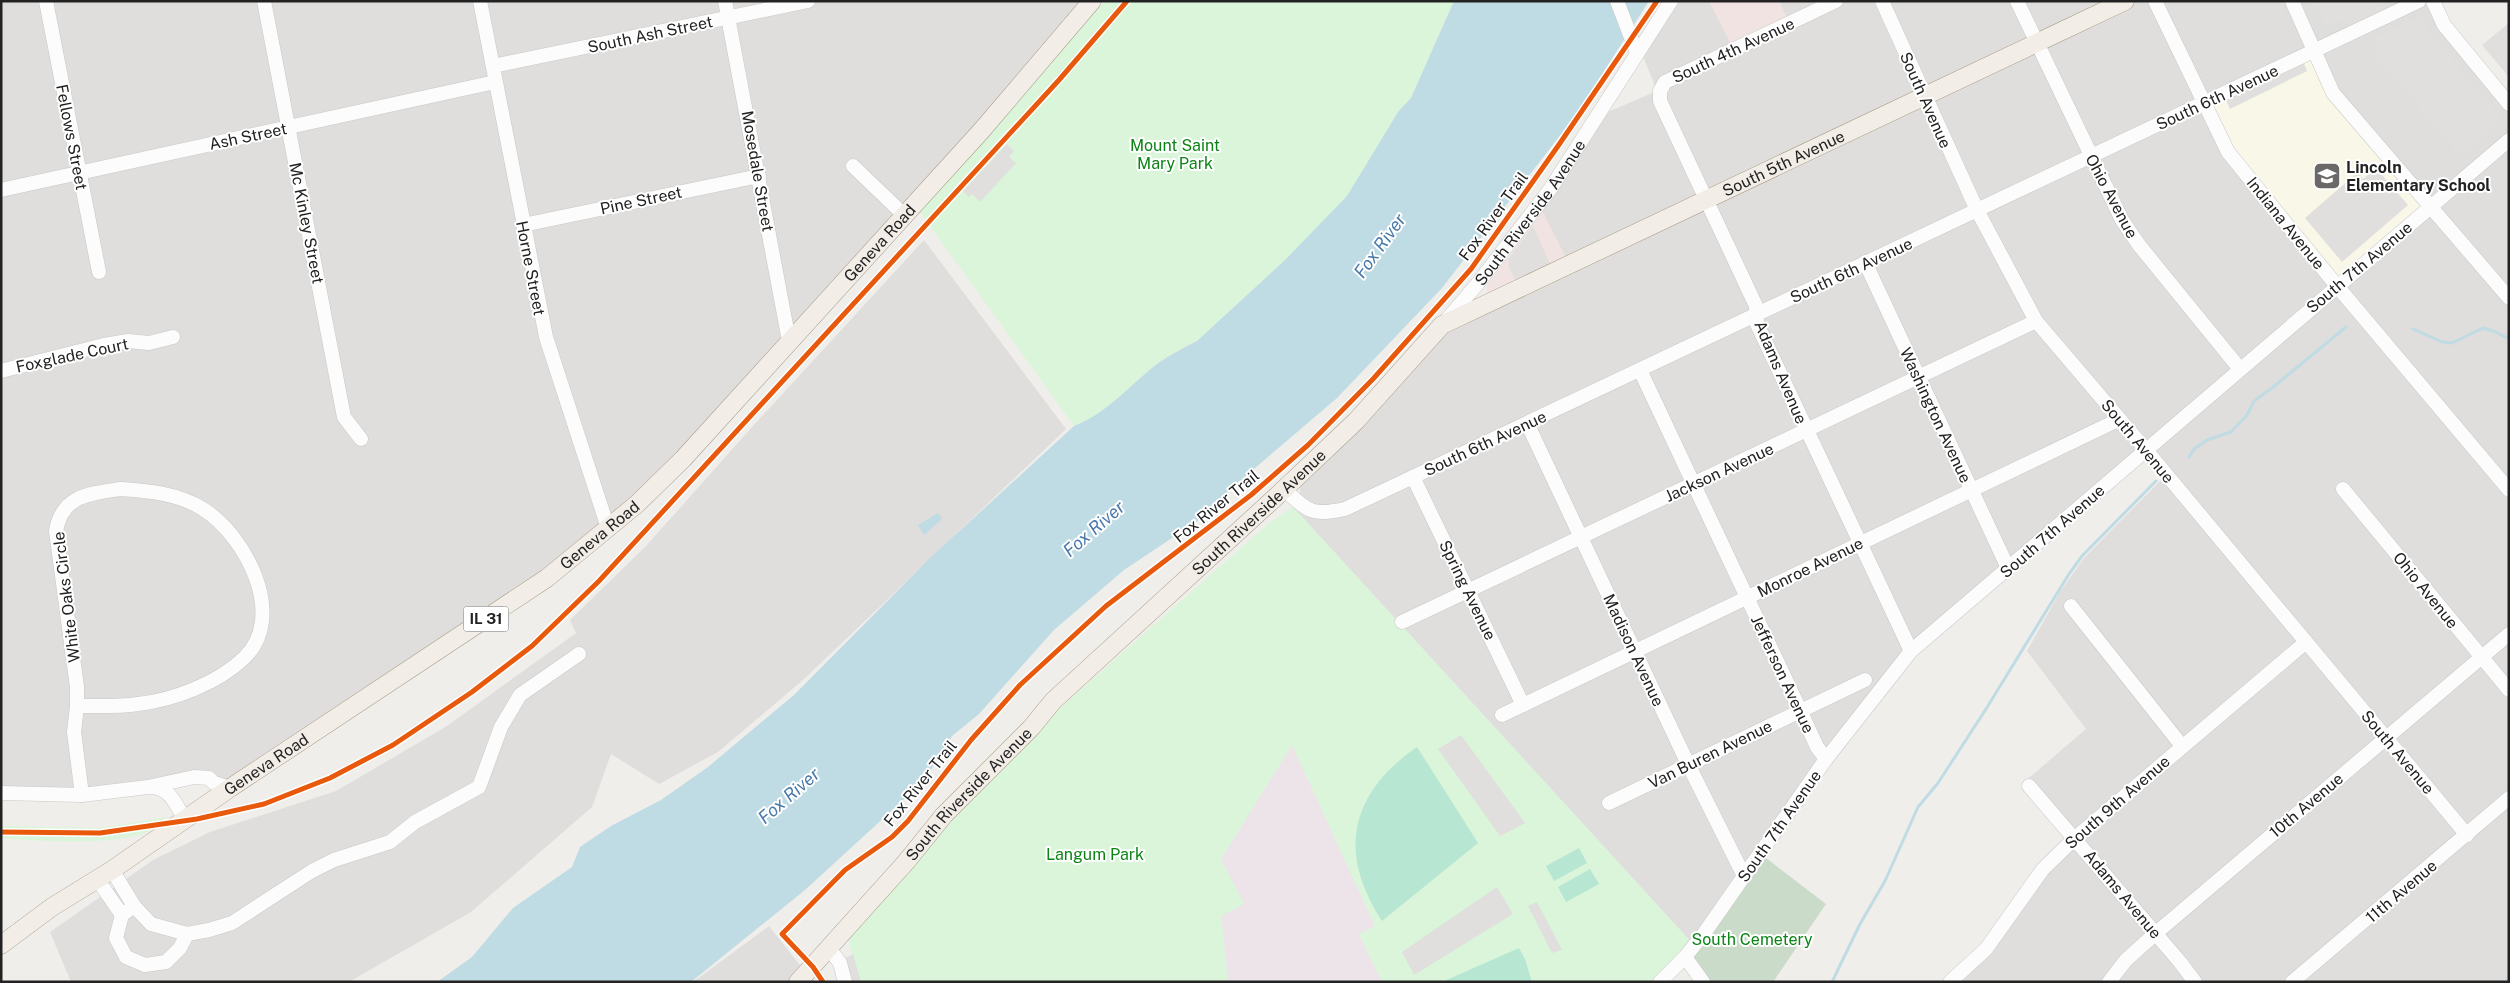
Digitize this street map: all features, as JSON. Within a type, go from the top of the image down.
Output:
[{"type":"main road","name":"Geneva Road","points":[[1,945],[52,907],[105,874],[184,818],[547,578],[645,497],[684,459],[982,130],[1092,1]]},
{"type":"main road","name":"South 5th Avenue","points":[[1442,325],[2125,1]]},
{"type":"main road","name":"South Riverside Avenue","points":[[798,982],[906,862],[944,815],[1031,728],[1054,701],[1356,421],[1442,325]]},
{"type":"street","name":"Fellows Street","points":[[46,1],[100,272]]},
{"type":"street","name":"Mc Kinley Street","points":[[264,1],[344,417],[361,439]]},
{"type":"street","name":"Horne Street","points":[[480,1],[548,346],[608,528]]},
{"type":"street","name":"Mosedale Street","points":[[725,1],[789,341]]},
{"type":"street","name":"South Ash Street","points":[[493,66],[808,1]]},
{"type":"street","points":[[1617,1],[1637,53]]},
{"type":"street","name":"South Riverside Avenue","points":[[1442,325],[1479,282],[1551,188],[1671,1]]},
{"type":"street","name":"South 4th Avenue","points":[[1660,91],[1665,82],[1836,1]]},
{"type":"street","name":"South Avenue","points":[[1882,1],[1977,210],[2036,321],[2467,835]]},
{"type":"street","name":"Ohio Avenue","points":[[2017,1],[2122,220],[2135,239],[2240,369]]},
{"type":"street","name":"Indiana Avenue","points":[[2155,1],[2228,152],[2337,286],[2509,490]]},
{"type":"street","points":[[2292,1],[2333,93],[2432,206],[2509,298]]},
{"type":"street","name":"South 6th Avenue","points":[[1284,489],[1307,510],[1325,513],[1345,509],[2419,1]]},
{"type":"street","points":[[2433,1],[2444,25],[2509,104]]},
{"type":"street","name":"Ash Street","points":[[1,190],[495,82]]},
{"type":"street","name":"Adams Avenue","points":[[1660,91],[1660,101],[1756,306],[1757,324],[1911,651]]},
{"type":"street","name":"South 7th Avenue","points":[[1660,982],[1685,957],[1826,760],[1911,651],[2509,140]]},
{"type":"street","points":[[853,166],[904,215]]},
{"type":"street","name":"Pine Street","points":[[523,225],[759,176]]},
{"type":"street","name":"Washington Avenue","points":[[1865,262],[2008,568]]},
{"type":"street","name":"Jackson Avenue","points":[[1402,622],[2036,321]]},
{"type":"street","name":"Foxglade Court","points":[[1,371],[104,345],[128,341],[149,343],[173,337]]},
{"type":"street","name":"Jefferson Avenue","points":[[1640,370],[1817,747],[1826,760]]},
{"type":"street","name":"Monroe Avenue","points":[[1502,715],[2120,419]]},
{"type":"street","name":"Madison Avenue","points":[[1527,423],[1688,764],[1744,876]]},
{"type":"street","name":"Spring Avenue","points":[[1413,477],[1522,705]]},
{"type":"street","name":"White Oaks Circle","points":[[78,706],[138,704],[193,690],[232,667],[244,658],[255,645],[262,624],[262,610],[252,568],[244,550],[231,532],[219,520],[188,500],[169,494],[120,489],[79,498],[66,506],[58,517],[56,531],[77,687],[78,706],[74,732],[82,795]]},
{"type":"street","name":"Ohio Avenue","points":[[2343,489],[2509,690]]},
{"type":"street","points":[[2071,606],[2182,746]]},
{"type":"street","name":"10th Avenue","points":[[2109,982],[2126,960],[2156,933],[2509,634]]},
{"type":"street","name":"South 9th Avenue","points":[[1950,982],[1986,949],[2043,869],[2075,838],[2306,642]]},
{"type":"street","points":[[105,874],[151,924],[187,934],[232,923],[312,871],[334,860],[390,842],[415,822],[480,787],[501,727],[520,695],[579,654]]},
{"type":"street","name":"Van Buren Avenue","points":[[1609,803],[1865,680]]},
{"type":"street","points":[[1,793],[82,795],[148,787],[194,777],[209,778],[214,783],[230,788]]},
{"type":"street","name":"Adams Avenue","points":[[2030,786],[2156,933],[2195,982]]},
{"type":"street","points":[[148,787],[160,787],[171,795],[184,818]]},
{"type":"street","name":"11th Avenue","points":[[2292,982],[2509,798]]},
{"type":"street","points":[[105,874],[122,915],[116,938],[126,957],[145,965],[166,962],[180,948],[187,934]]},
{"type":"street","points":[[122,915],[134,906]]},
{"type":"street","points":[[828,948],[840,962],[845,982]]},
{"type":"street","points":[[1685,957],[1703,982]]},
{"type":"shaded area","points":[[1,1],[719,1],[785,340],[658,474],[543,575],[230,783],[209,776],[76,791],[1,790]]},
{"type":"shaded area","points":[[729,1],[1084,1],[791,331]]},
{"type":"shaded area","points":[[1676,1],[1709,1],[1736,53],[1843,1],[1876,1],[1921,96],[1566,258],[1542,211],[1603,114],[1657,91],[1642,54]]},
{"type":"shaded area","points":[[1709,1],[1779,1],[1788,21],[1733,48]]},
{"type":"shaded area","points":[[1779,1],[1830,1],[1788,21]]},
{"type":"shaded area","points":[[1883,1],[2119,1],[1926,93]]},
{"type":"shaded area","points":[[2133,1],[2152,1],[2225,154],[2333,285],[2147,446],[2037,317],[1928,98]]},
{"type":"shaded area","points":[[2158,1],[2288,1],[2311,50],[2205,99]]},
{"type":"shaded area","points":[[2293,1],[2414,1],[2316,48]]},
{"type":"shaded area","points":[[2314,1],[2380,1],[2384,9],[2349,26],[2345,18],[2326,27]]},
{"type":"shaded area","points":[[2425,2],[2440,30],[2509,111],[2509,293],[2336,91],[2321,52]]},
{"type":"shaded area","points":[[2422,16],[2430,33],[2504,120],[2460,157],[2372,53],[2379,47],[2375,38]]},
{"type":"shaded area","points":[[2509,23],[2509,77],[2482,45]]},
{"type":"shaded area","name":"Lincoln Elementary School","points":[[2313,56],[2425,204],[2338,280],[2230,148],[2208,105]]},
{"type":"shaded area","points":[[2303,61],[2307,71],[2230,109],[2225,98]]},
{"type":"shaded area","points":[[1923,100],[2031,319],[2143,450],[1912,647],[1759,324],[1710,201]]},
{"type":"shaded area","points":[[1007,144],[1014,151],[1009,157],[1016,163],[980,202],[972,194],[969,197],[963,191]]},
{"type":"shaded area","points":[[2376,168],[2408,205],[2342,262],[2305,218],[2358,172],[2363,179]]},
{"type":"shaded area","points":[[1705,204],[1907,651],[1692,943],[1293,507],[1300,496],[1300,484],[1447,333]]},
{"type":"shaded area","points":[[2431,210],[2509,303],[2509,486],[2341,287]]},
{"type":"shaded area","points":[[1542,211],[1566,258],[1494,292],[1487,292],[1487,286]]},
{"type":"shaded area","points":[[1533,226],[1550,264],[1516,282],[1509,268],[1509,260],[1507,261]]},
{"type":"shaded area","points":[[924,240],[1066,429],[803,680],[718,752],[659,784],[611,754],[592,807],[471,912],[349,982],[71,982],[50,932],[153,860],[210,832],[336,791],[447,726],[576,633],[570,620],[646,546],[752,427]]},
{"type":"shaded area","points":[[2336,291],[2509,494],[2509,982],[1955,982],[2028,891],[2075,842],[2023,783],[2086,729],[2027,651],[2060,592],[2084,558],[2164,477],[2151,451]]},
{"type":"shaded area","points":[[2253,365],[2256,368],[2165,446],[2169,437]]},
{"type":"shaded area","points":[[1461,735],[1525,823],[1500,836],[1438,749]]},
{"type":"shaded area","points":[[1292,744],[1375,926],[1359,935],[1382,982],[1228,982],[1221,916],[1221,859]]},
{"type":"shaded area","points":[[1497,887],[1513,914],[1414,975],[1402,952]]},
{"type":"shaded area","points":[[1537,902],[1562,950],[1552,953],[1528,906]]},
{"type":"shaded area","points":[[769,926],[813,982],[693,982]]},
{"type":"shaded area","points":[[853,954],[861,982],[852,982],[845,958]]},
{"type":"green space","name":"Mount Saint Mary Park","points":[[1105,1],[1454,1],[1411,98],[1398,112],[1347,196],[1286,259],[1197,341],[1157,364],[1107,407],[1086,421],[1074,426],[920,212]]},
{"type":"green space","name":"Langum Park","points":[[1293,507],[1694,945],[1661,982],[1382,982],[1359,934],[1375,926],[1292,745],[1221,859],[1244,904],[1221,916],[1228,982],[858,982],[848,938],[951,822],[1060,708],[1269,523]]},
{"type":"green space","points":[[1417,747],[1478,843],[1382,921],[1368,896],[1359,872],[1356,848],[1358,826],[1365,804],[1377,784],[1394,765]]},
{"type":"green space","points":[[166,817],[148,832],[112,840],[74,841],[1,838],[1,826],[100,828]]},
{"type":"green space","points":[[1579,848],[1587,863],[1554,881],[1546,866]]},
{"type":"green space","name":"South Cemetery","points":[[1762,855],[1826,904],[1773,982],[1706,982],[1688,957]]},
{"type":"green space","points":[[1590,869],[1599,884],[1566,902],[1558,887]]},
{"type":"green space","points":[[1519,948],[1525,959],[1532,982],[1442,982]]},
{"type":"water","name":"Fox River","points":[[1454,1],[1649,1],[1575,116],[1442,288],[1337,398],[1234,486],[1202,518],[1124,570],[1054,630],[979,714],[952,736],[924,781],[805,890],[691,982],[437,982],[472,957],[513,908],[572,867],[580,847],[611,826],[661,800],[708,767],[794,695],[930,558],[1074,426],[1086,421],[1107,407],[1157,364],[1197,341],[1286,259],[1347,196],[1398,112],[1411,98]]},
{"type":"water","points":[[938,513],[942,519],[924,535],[918,525]]},
{"type":"waterway","points":[[2189,457],[2194,449],[2207,440],[2231,432],[2247,415],[2254,401],[2346,327]]},
{"type":"waterway","points":[[2413,329],[2442,342],[2452,343],[2483,328],[2509,339]]},
{"type":"waterway","points":[[1832,982],[1860,924],[1885,881],[1918,807],[1938,783],[2082,556],[2156,481]]},
{"type":"cycle path","points":[[1,832],[100,833],[197,819],[264,804],[330,778],[393,745],[472,692],[532,646],[599,581],[1059,80],[1127,1]]},
{"type":"cycle path","name":"Fox River Trail","points":[[823,982],[813,967],[782,934],[845,870],[892,837],[908,821],[971,740],[1020,685],[1106,606],[1251,495],[1308,445],[1373,379],[1471,269],[1657,1]]},
{"type":"place","name":"Lincoln Elementary School","points":[[2327,176]]}]
